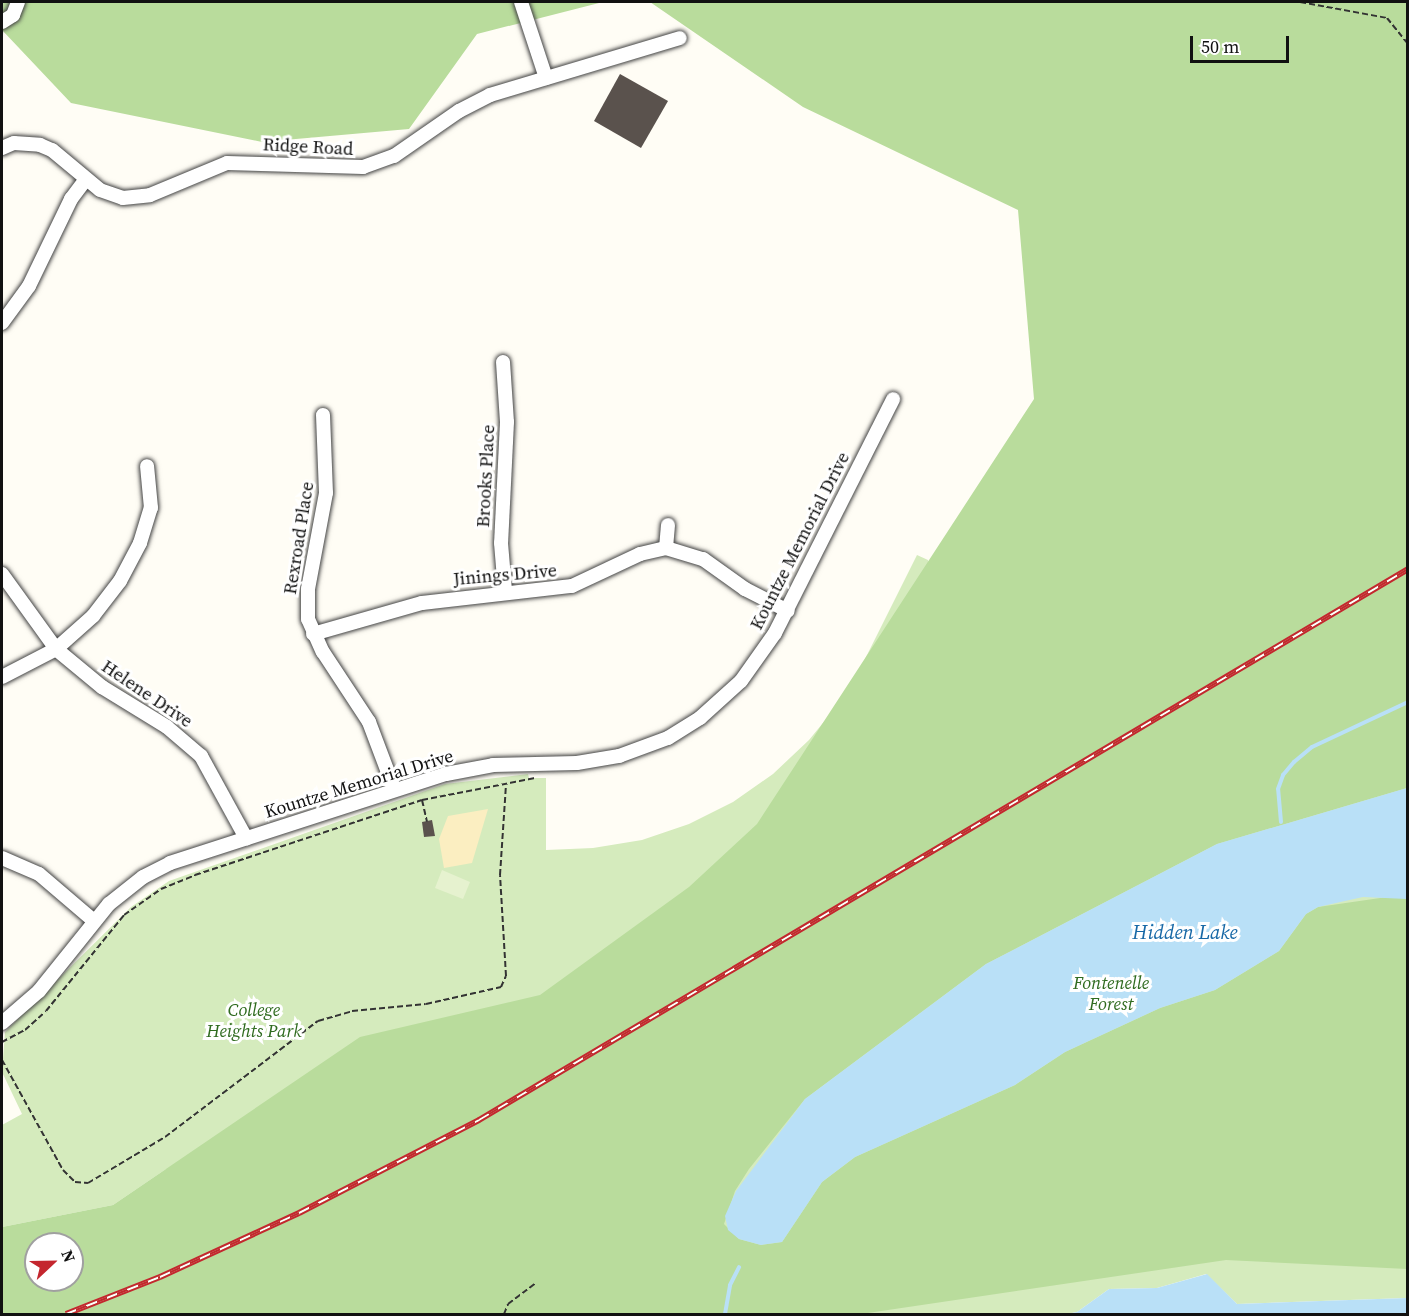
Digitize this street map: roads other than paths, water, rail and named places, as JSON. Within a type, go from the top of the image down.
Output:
[{"type":"street","points":[[2,22],[13,15],[18,2]]},
{"type":"street","points":[[520,2],[546,78]]},
{"type":"street","name":"Ridge Road","points":[[2,148],[14,143],[40,145],[86,179],[123,198],[150,195],[227,163],[363,167],[394,156],[475,102],[680,38]]},
{"type":"street","points":[[2,323],[29,286],[71,199],[86,179]]},
{"type":"street","name":"Brooks Place","points":[[503,362],[507,413],[501,543],[506,591]]},
{"type":"street","name":"Kountze Memorial Drive","points":[[2,1023],[39,992],[94,921],[121,893],[157,869],[394,788],[478,767],[595,761],[668,738],[700,718],[741,681],[788,611],[893,399]]},
{"type":"street","name":"Rexroad Place","points":[[323,415],[326,493],[306,605],[313,634],[369,722],[394,788]]},
{"type":"street","points":[[2,677],[56,649],[106,600],[131,562],[151,508],[147,466]]},
{"type":"street","points":[[668,525],[666,548],[703,559],[745,589],[788,611]]},
{"type":"street","name":"Jinings Drive","points":[[313,634],[422,603],[506,591],[572,586],[640,554],[666,548]]},
{"type":"street","name":"Helene Drive","points":[[2,574],[56,649],[102,687],[167,727],[201,756],[225,793],[246,838]]},
{"type":"street","points":[[2,858],[39,874],[94,921]]},
{"type":"water","name":"Hidden Lake","points":[[1407,788],[1407,899],[1363,897],[1318,907],[1306,914],[1279,951],[1215,990],[1160,1008],[1065,1052],[1015,1085],[855,1157],[822,1182],[782,1242],[761,1245],[739,1239],[728,1230],[725,1216],[736,1191],[805,1099],[986,964],[1217,844]]},
{"type":"water","points":[[1207,1274],[1237,1304],[1407,1298],[1407,1314],[1067,1314],[1077,1312],[1109,1289],[1157,1288]]},
{"type":"waterway","points":[[1281,822],[1278,789],[1283,775],[1294,762],[1312,747],[1408,702]]},
{"type":"waterway","points":[[725,1314],[730,1285],[739,1267]]},
{"type":"railway","points":[[66,1314],[160,1277],[299,1213],[479,1120],[1408,569]]},
{"type":"park label","name":"Fontenelle Forest","points":[[1111,994]]},
{"type":"park label","name":"College Heights Park","points":[[254,1021]]}]
